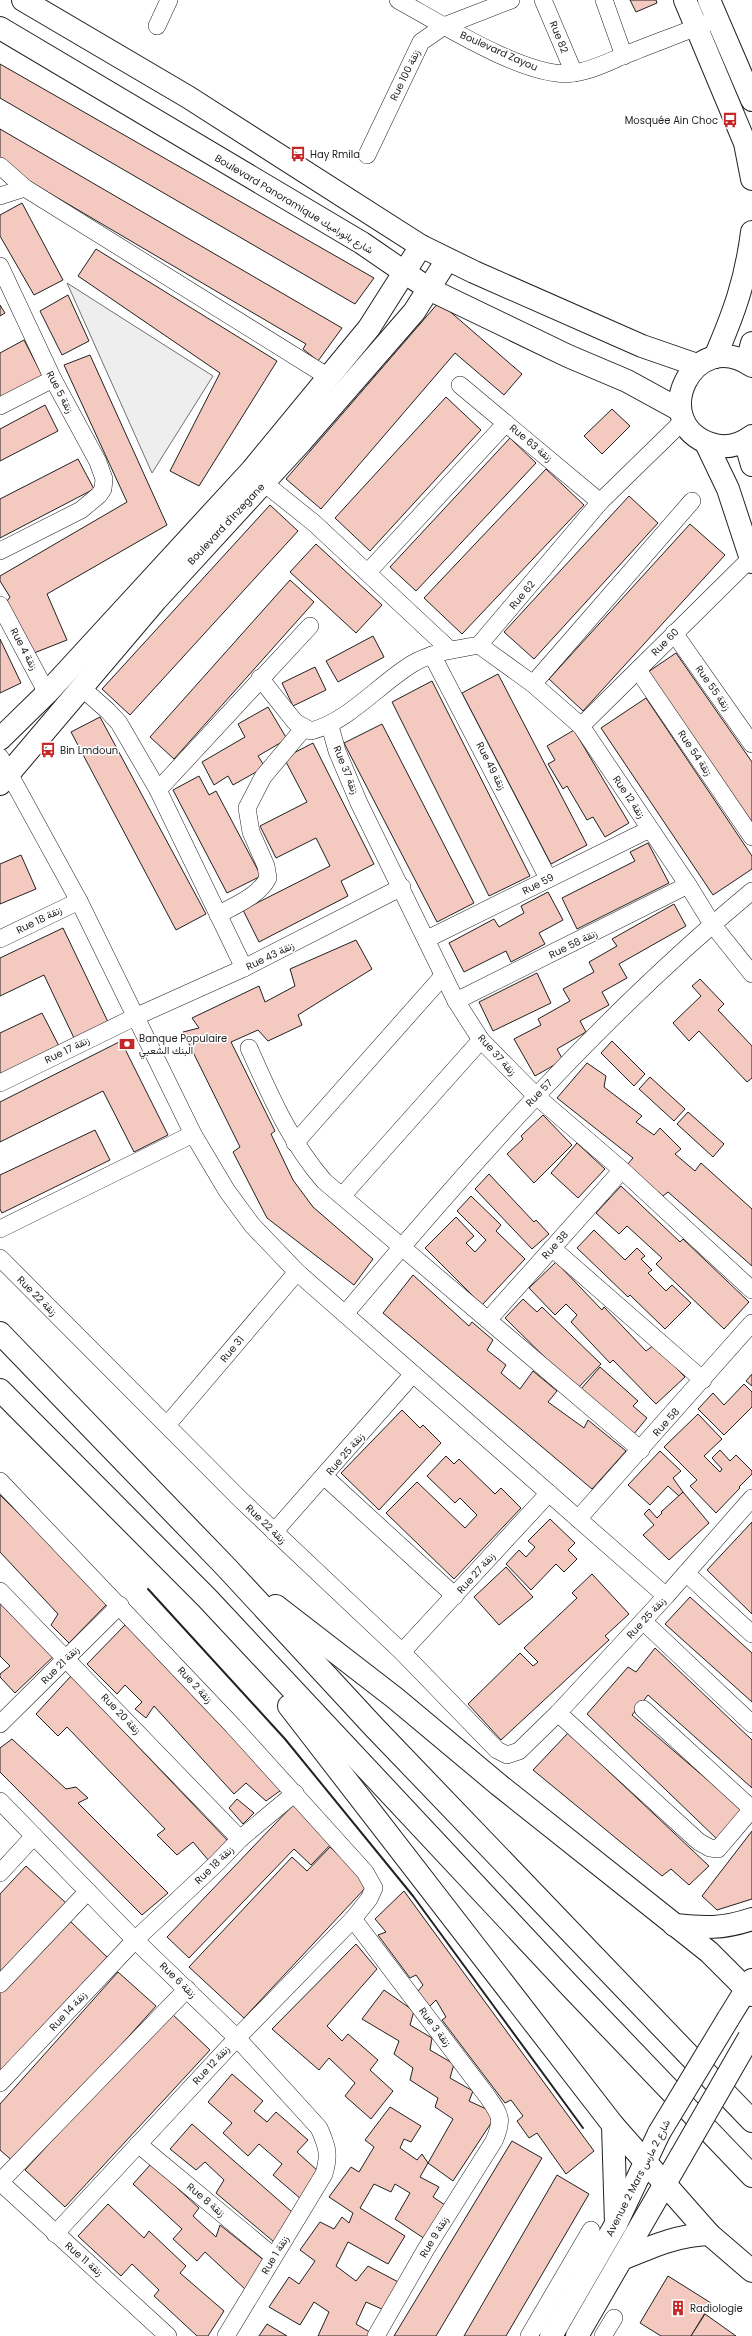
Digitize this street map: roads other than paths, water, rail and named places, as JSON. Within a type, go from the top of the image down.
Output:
[{"type":"main road","points":[[22,0],[188,96],[421,246],[447,260],[642,346],[706,361],[731,357],[750,357]]},
{"type":"main road","points":[[685,0],[745,143],[752,178]]},
{"type":"main road","points":[[713,10],[752,100]]},
{"type":"main road","name":"Boulevard Panoramique شارع بانوراميك","points":[[0,28],[362,243],[405,274],[429,289],[568,356],[627,381],[682,415]]},
{"type":"main road","points":[[752,232],[748,262],[736,307],[706,361],[688,374],[682,385],[680,398],[682,415],[689,429],[706,442],[726,446],[749,439],[752,465]]},
{"type":"main road","name":"Boulevard d'Inzegane","points":[[0,739],[48,693],[252,470],[330,378],[368,328],[405,274],[421,246]]},
{"type":"main road","name":"Boulevard d'Inzegane","points":[[3,771],[82,688],[156,600],[264,483],[414,312],[447,260]]},
{"type":"main road","points":[[706,442],[728,489],[752,560]]},
{"type":"main road","points":[[0,1333],[226,1567],[374,1727],[752,2121]]},
{"type":"main road","points":[[0,1390],[207,1598],[554,1970],[752,2176]]},
{"type":"main road","points":[[226,1567],[395,1698],[499,1786],[709,1952],[750,1988]]},
{"type":"main road","points":[[207,1598],[613,2125],[666,2183],[709,2234],[752,2270]]},
{"type":"main road","points":[[674,1925],[711,1928],[730,1927],[752,1919]]},
{"type":"main road","name":"Avenue 2 Mars شارع 2 مارس","points":[[551,2336],[616,2224],[659,2133],[728,2019],[750,1988]]},
{"type":"main road","points":[[576,2336],[666,2183],[750,2035]]},
{"type":"main road","points":[[613,2125],[616,2224]]},
{"type":"main road","points":[[622,2259],[662,2242],[690,2235],[709,2234]]},
{"type":"street","points":[[158,26],[169,0]]},
{"type":"street","name":"Boulevard Zayou","points":[[398,0],[444,26],[517,61],[553,74],[574,73],[624,56],[697,27],[713,10]]},
{"type":"street","name":"Rue 100 زنقة","points":[[367,154],[421,42],[444,26],[511,0]]},
{"type":"street","name":"Rue 82","points":[[544,0],[574,73]]},
{"type":"street","points":[[604,0],[624,56]]},
{"type":"street","points":[[0,166],[25,188],[330,378]]},
{"type":"street","points":[[0,196],[25,188]]},
{"type":"street","name":"Rue 5 زنقة","points":[[0,266],[53,379],[98,462],[104,479],[103,489],[99,495],[81,510],[0,552]]},
{"type":"street","points":[[0,406],[53,379]]},
{"type":"street","name":"Rue 63 زنقة","points":[[460,385],[600,502]]},
{"type":"street","name":"Rue 62","points":[[479,645],[600,502],[682,415]]},
{"type":"street","points":[[368,572],[506,423]]},
{"type":"street","points":[[264,483],[314,523],[450,650]]},
{"type":"street","points":[[534,684],[692,501]]},
{"type":"street","name":"Rue 60","points":[[581,726],[674,633],[752,560]]},
{"type":"street","name":"Rue 4 زنقة","points":[[0,605],[48,693]]},
{"type":"street","points":[[158,790],[260,678],[310,626]]},
{"type":"street","name":"Rue 55 زنقة","points":[[674,633],[752,744]]},
{"type":"street","points":[[260,678],[295,722],[304,728],[311,730],[330,726],[396,674],[414,663],[432,655],[450,650],[479,645]]},
{"type":"street","name":"Rue 12 زنقة","points":[[479,645],[534,684],[581,726],[688,885],[712,924],[752,974]]},
{"type":"street","name":"Rue 49 زنقة","points":[[432,655],[548,878]]},
{"type":"street","name":"Rue 54 زنقة","points":[[638,670],[752,837]]},
{"type":"street","points":[[82,688],[119,723],[158,790],[244,968]]},
{"type":"street","name":"Rue 37 زنقة","points":[[330,726],[337,751],[354,790],[427,939],[443,976],[456,1001],[481,1040],[536,1096],[622,1170],[752,1290]]},
{"type":"street","points":[[218,915],[261,889],[268,878],[266,866],[251,832],[247,808],[263,777],[304,728]]},
{"type":"street","points":[[3,771],[79,901],[193,1134],[227,1191],[252,1225],[297,1272],[666,1596]]},
{"type":"street","name":"Rue 59","points":[[427,939],[650,829]]},
{"type":"street","name":"Rue 58 زنقة","points":[[456,1001],[688,885]]},
{"type":"street","name":"Rue 43 زنقة","points":[[135,1017],[244,968],[402,887]]},
{"type":"street","name":"Rue 57","points":[[345,1314],[402,1246],[536,1096],[678,954],[752,891]]},
{"type":"street","name":"Rue 18 زنقة","points":[[0,939],[79,901]]},
{"type":"street","points":[[296,1143],[443,976]]},
{"type":"street","name":"Rue 17 زنقة","points":[[0,1083],[135,1017]]},
{"type":"street","points":[[342,1196],[481,1040]]},
{"type":"street","points":[[249,1048],[272,1100],[296,1143],[324,1181],[641,1450]]},
{"type":"street","points":[[1,1226],[193,1134]]},
{"type":"street","name":"Rue 38","points":[[488,1320],[622,1170]]},
{"type":"street","points":[[552,1248],[703,1380]]},
{"type":"street","name":"Rue 22 زنقة","points":[[2,1260],[274,1532],[402,1652],[497,1750],[507,1755],[513,1754],[537,1734]]},
{"type":"street","name":"Rue 31","points":[[167,1425],[297,1272]]},
{"type":"street","name":"Rue 58","points":[[578,1519],[641,1450],[752,1323]]},
{"type":"street","name":"Rue 25 زنقة","points":[[274,1532],[325,1477],[413,1374]]},
{"type":"street","points":[[325,1477],[455,1596]]},
{"type":"street","name":"Rue 2 زنقة","points":[[0,1481],[120,1606],[295,1793],[373,1884],[374,1892],[370,1899]]},
{"type":"street","name":"Rue 27 زنقة","points":[[402,1652],[549,1493]]},
{"type":"street","name":"Rue 25 زنقة","points":[[537,1734],[666,1596],[752,1498]]},
{"type":"street","points":[[686,1573],[752,1634]]},
{"type":"street","name":"Rue 20 زنقة","points":[[0,1591],[66,1657],[240,1839]]},
{"type":"street","name":"Rue 21 زنقة","points":[[0,1724],[66,1657],[120,1606]]},
{"type":"street","points":[[643,1621],[752,1724]]},
{"type":"street","points":[[558,1713],[699,1842],[710,1848],[718,1848],[752,1809],[643,1709]]},
{"type":"street","name":"Rue 18 زنقة","points":[[135,1940],[218,1862],[240,1839],[295,1793]]},
{"type":"street","name":"Rue 6 زنقة","points":[[0,1801],[135,1940],[237,2038],[319,2128],[327,2148],[329,2159],[324,2174]]},
{"type":"street","points":[[0,1873],[34,1836]]},
{"type":"street","points":[[0,1984],[88,1891]]},
{"type":"street","name":"Rue 12 زنقة","points":[[54,2234],[237,2038],[353,1919],[370,1899]]},
{"type":"street","name":"Rue 3 زنقة","points":[[353,1919],[498,2112],[501,2123],[494,2140]]},
{"type":"street","name":"Rue 14 زنقة","points":[[0,2082],[135,1940]]},
{"type":"street","points":[[0,2182],[187,1989]]},
{"type":"street","name":"Rue 9 زنقة","points":[[376,2336],[430,2243],[494,2140]]},
{"type":"street","name":"Rue 8 زنقة","points":[[138,2144],[273,2256]]},
{"type":"street","name":"Rue 1 زنقة","points":[[226,2336],[324,2174]]},
{"type":"street","name":"Rue 11 زنقة","points":[[0,2182],[54,2234],[125,2294],[168,2336]]},
{"type":"street","name":"Avenue 2 Mars شارع 2 مارس","points":[[529,2336],[591,2230]]},
{"type":"street","points":[[604,2336],[614,2318]]},
{"type":"place","name":"Mosquée Ain Choc","points":[[730,120]]},
{"type":"place","name":"Hay Rmila","points":[[298,154]]},
{"type":"place","name":"Bin Lmdoun","points":[[48,750]]},
{"type":"place","name":"Banque Populaire البنك الشعبي","points":[[127,1044]]},
{"type":"place","name":"Radiologie","points":[[678,2308]]}]
